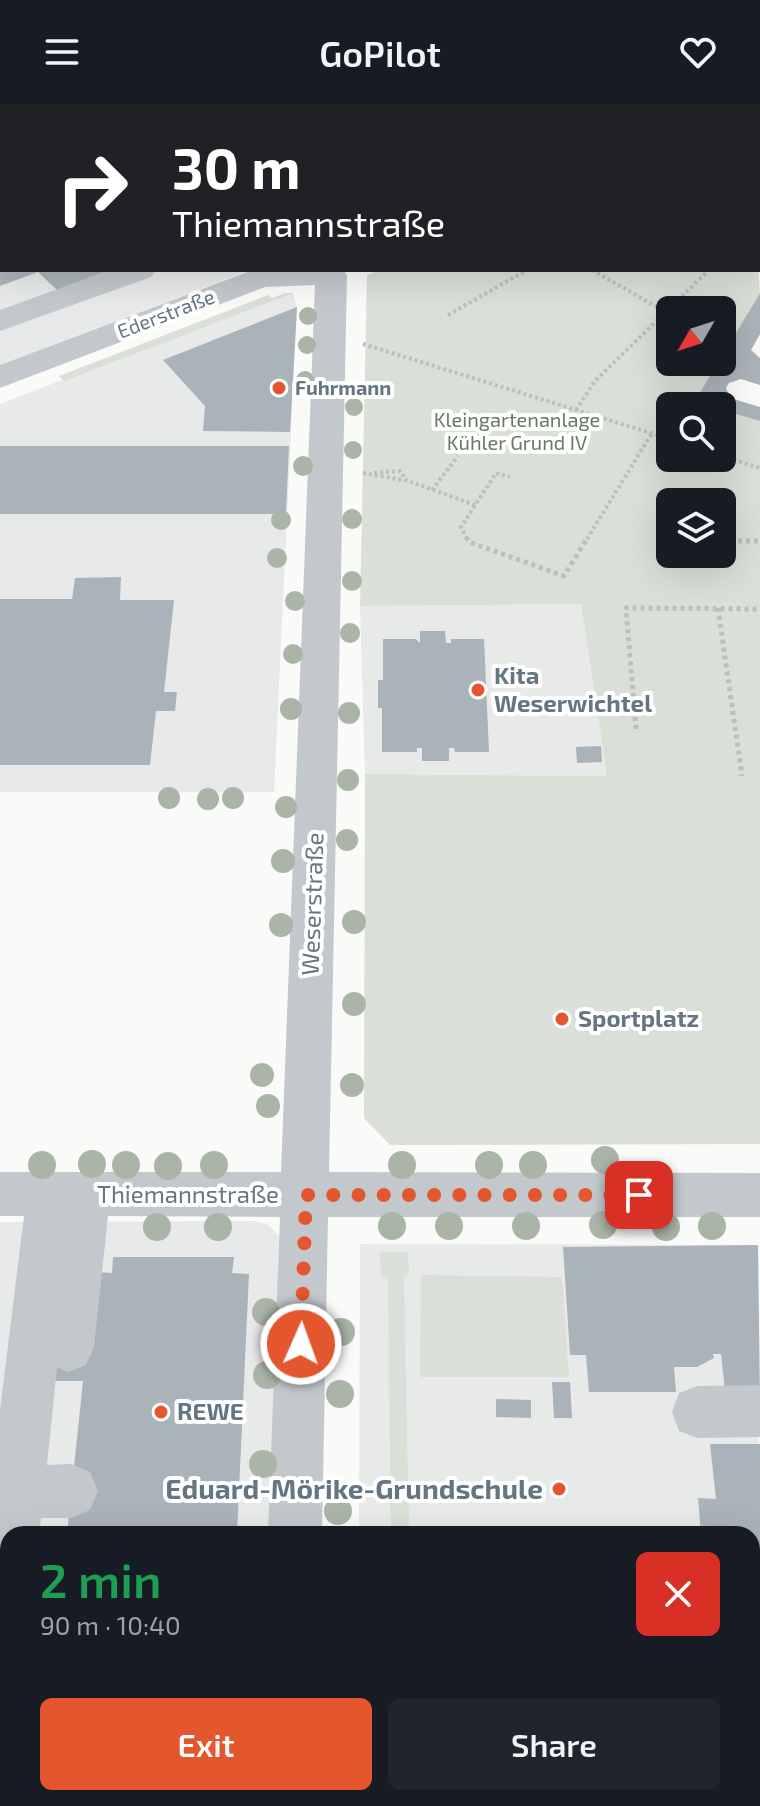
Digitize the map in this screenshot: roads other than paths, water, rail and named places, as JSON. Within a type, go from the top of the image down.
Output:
[{"type":"street","points":[[0,321],[135,272]]},
{"type":"street","name":"Ederstraße","points":[[0,377],[261,278],[333,272]]},
{"type":"street","name":"Weserstraße","points":[[295,1526],[333,272]]},
{"type":"street","name":"Thiemannstraße","points":[[0,1194],[760,1195]]},
{"type":"street","points":[[68,1347],[69,1194]]},
{"type":"street","points":[[14,1513],[69,1194]]},
{"type":"street","points":[[698,1412],[760,1411]]},
{"type":"street","points":[[14,1513],[71,1491]]},
{"type":"place","name":"Fuhrmann","points":[[279,388]]},
{"type":"place","name":"Kita Weserwichtel","points":[[478,690]]},
{"type":"place","name":"Sportplatz","points":[[562,1019]]},
{"type":"place","name":"REWE","points":[[161,1412]]},
{"type":"place","name":"Eduard-Mörike-Grundschule","points":[[559,1489]]},
{"type":"park label","name":"Kleingartenanlage Kühler Grund IV","points":[[517,432]]}]
